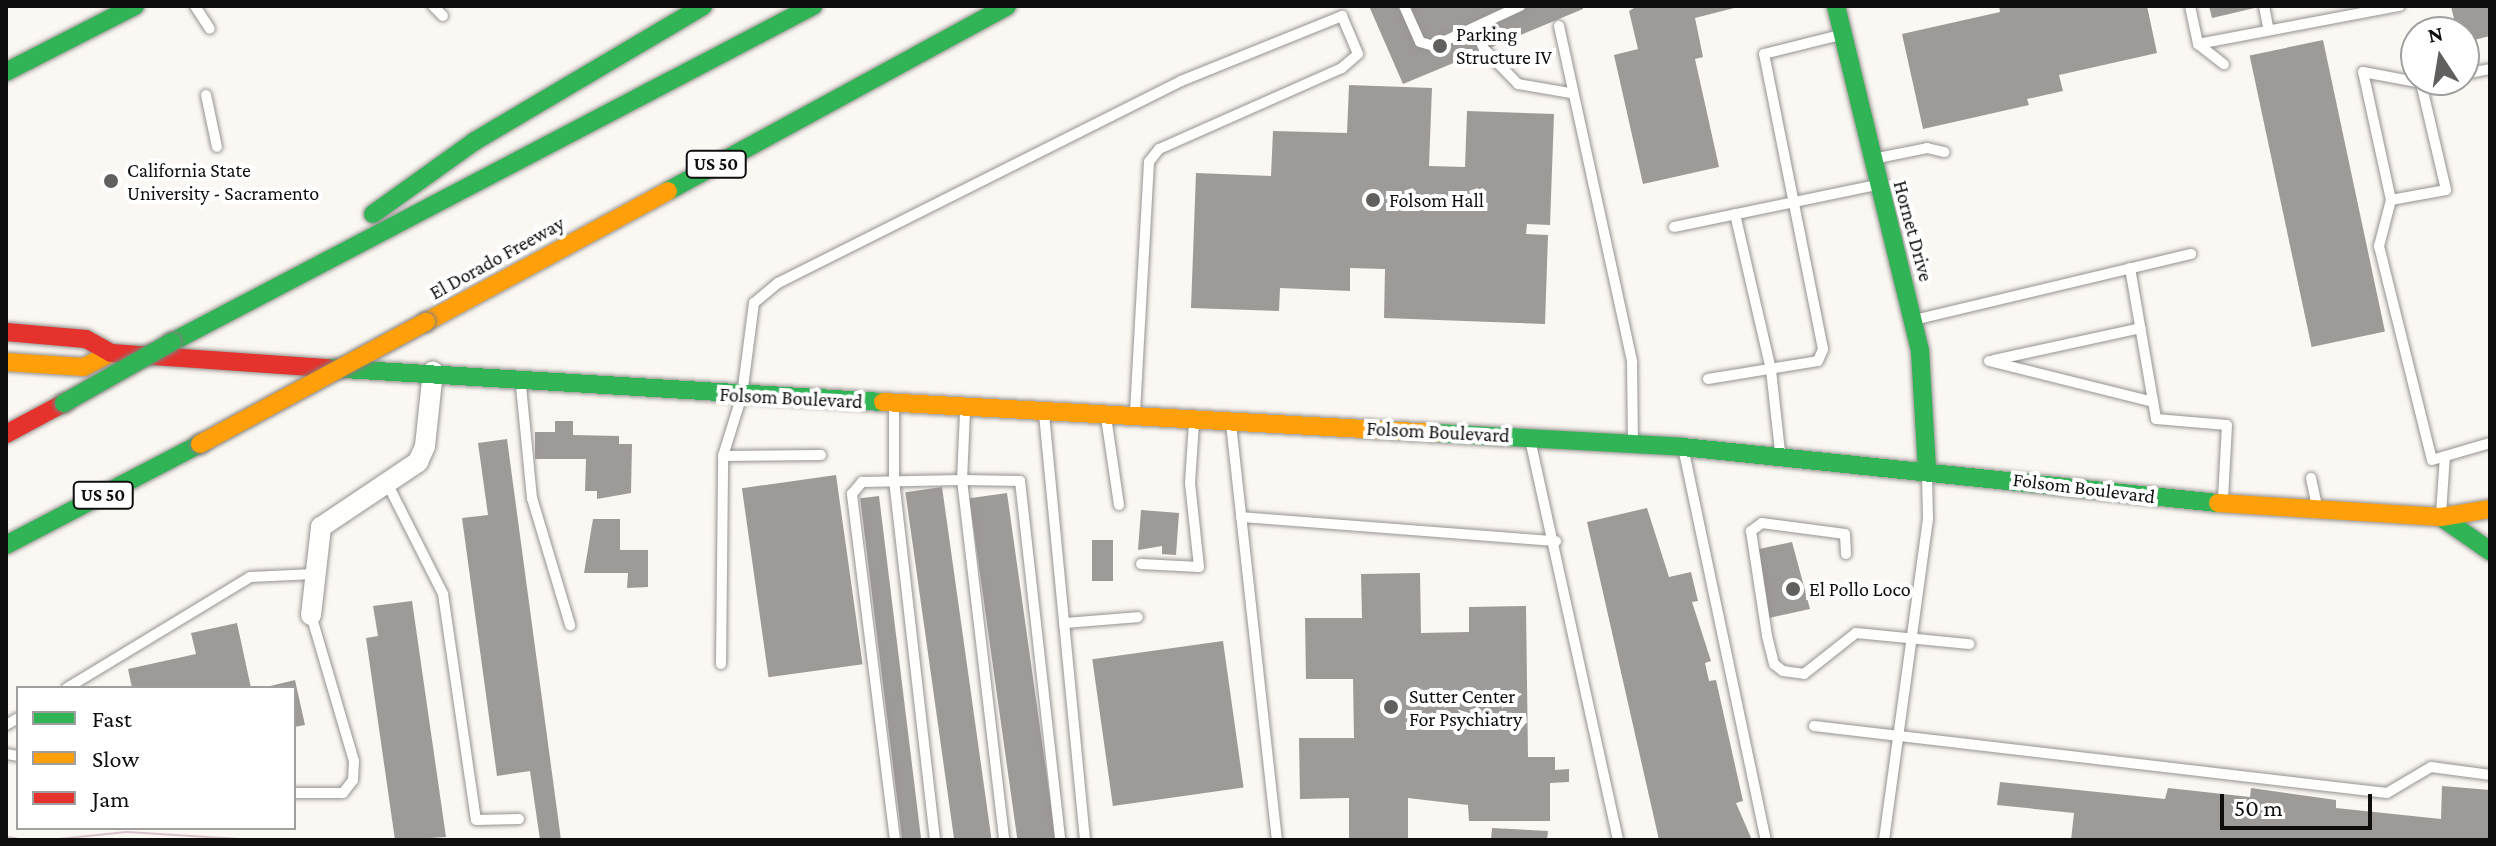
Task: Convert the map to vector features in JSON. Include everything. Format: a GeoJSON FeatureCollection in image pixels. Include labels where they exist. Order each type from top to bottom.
{"type":"FeatureCollection","features":[{"type":"Feature","properties":{"kind":"main road"},"geometry":{"type":"LineString","coordinates":[[6,72],[135,6]]}},
{"type":"Feature","properties":{"kind":"main road"},"geometry":{"type":"LineString","coordinates":[[264,291],[475,141],[703,6]]}},
{"type":"Feature","properties":{"kind":"main road"},"geometry":{"type":"LineString","coordinates":[[6,434],[264,291],[813,6]]}},
{"type":"Feature","properties":{"kind":"main road","name":"El Dorado Freeway"},"geometry":{"type":"LineString","coordinates":[[6,545],[200,444],[1007,6]]}},
{"type":"Feature","properties":{"kind":"main road","name":"Hornet Drive"},"geometry":{"type":"LineString","coordinates":[[1836,6],[1877,184],[1914,320],[1927,396],[1927,470]]}},
{"type":"Feature","properties":{"kind":"main road","name":"Folsom Boulevard"},"geometry":{"type":"LineString","coordinates":[[6,332],[86,339],[111,353],[433,371],[742,395],[1633,443],[1927,470],[2222,505],[2319,513],[2441,517],[2490,509]]}},
{"type":"Feature","properties":{"kind":"main road","name":"Folsom Boulevard"},"geometry":{"type":"LineString","coordinates":[[6,362],[84,367],[111,353]]}},
{"type":"Feature","properties":{"kind":"main road"},"geometry":{"type":"LineString","coordinates":[[2441,517],[2490,551]]}},
{"type":"Feature","properties":{"kind":"street"},"geometry":{"type":"LineString","coordinates":[[311,615],[318,536],[327,519],[407,474],[425,446],[433,371]]}},
{"type":"Feature","properties":{"kind":"lane"},"geometry":{"type":"LineString","coordinates":[[195,6],[210,29]]}},
{"type":"Feature","properties":{"kind":"lane"},"geometry":{"type":"LineString","coordinates":[[433,6],[443,16]]}},
{"type":"Feature","properties":{"kind":"lane"},"geometry":{"type":"LineString","coordinates":[[1404,6],[1420,42],[1434,46],[1520,6]]}},
{"type":"Feature","properties":{"kind":"lane"},"geometry":{"type":"LineString","coordinates":[[2190,6],[2198,44],[2224,64]]}},
{"type":"Feature","properties":{"kind":"lane"},"geometry":{"type":"LineString","coordinates":[[2264,6],[2269,31]]}},
{"type":"Feature","properties":{"kind":"lane"},"geometry":{"type":"LineString","coordinates":[[2198,44],[2350,11],[2399,6]]}},
{"type":"Feature","properties":{"kind":"lane"},"geometry":{"type":"LineString","coordinates":[[721,664],[723,456],[742,395],[754,303],[778,283],[1181,81],[1342,16],[1358,54],[1342,68],[1159,149],[1149,162],[1135,417]]}},
{"type":"Feature","properties":{"kind":"lane"},"geometry":{"type":"LineString","coordinates":[[1559,26],[1570,93],[1632,362],[1633,443]]}},
{"type":"Feature","properties":{"kind":"lane"},"geometry":{"type":"LineString","coordinates":[[1475,28],[1484,49],[1518,84],[1570,93]]}},
{"type":"Feature","properties":{"kind":"lane"},"geometry":{"type":"LineString","coordinates":[[1708,379],[1818,361],[1823,349],[1764,54],[1842,35]]}},
{"type":"Feature","properties":{"kind":"lane"},"geometry":{"type":"LineString","coordinates":[[2391,200],[2446,190],[2421,83],[2363,72],[2391,200],[2379,246],[2432,460],[2490,443]]}},
{"type":"Feature","properties":{"kind":"lane"},"geometry":{"type":"LineString","coordinates":[[206,95],[217,147]]}},
{"type":"Feature","properties":{"kind":"lane"},"geometry":{"type":"LineString","coordinates":[[1872,159],[1927,148],[1945,152]]}},
{"type":"Feature","properties":{"kind":"lane"},"geometry":{"type":"LineString","coordinates":[[1674,227],[1877,184]]}},
{"type":"Feature","properties":{"kind":"lane"},"geometry":{"type":"LineString","coordinates":[[1735,214],[1771,370],[1781,456]]}},
{"type":"Feature","properties":{"kind":"lane"},"geometry":{"type":"LineString","coordinates":[[1914,320],[2191,254]]}},
{"type":"Feature","properties":{"kind":"lane"},"geometry":{"type":"LineString","coordinates":[[2130,268],[2156,419],[2227,425],[2222,505]]}},
{"type":"Feature","properties":{"kind":"lane"},"geometry":{"type":"LineString","coordinates":[[2141,328],[1989,361],[2153,402]]}},
{"type":"Feature","properties":{"kind":"lane"},"geometry":{"type":"LineString","coordinates":[[520,380],[532,498],[570,625]]}},
{"type":"Feature","properties":{"kind":"lane"},"geometry":{"type":"LineString","coordinates":[[894,403],[894,480],[935,840]]}},
{"type":"Feature","properties":{"kind":"lane"},"geometry":{"type":"LineString","coordinates":[[965,408],[962,480],[1004,840]]}},
{"type":"Feature","properties":{"kind":"lane"},"geometry":{"type":"LineString","coordinates":[[1044,412],[1085,840]]}},
{"type":"Feature","properties":{"kind":"lane"},"geometry":{"type":"LineString","coordinates":[[1105,415],[1119,505]]}},
{"type":"Feature","properties":{"kind":"lane"},"geometry":{"type":"LineString","coordinates":[[1141,564],[1199,567],[1190,483],[1194,420]]}},
{"type":"Feature","properties":{"kind":"lane"},"geometry":{"type":"LineString","coordinates":[[1230,422],[1277,840]]}},
{"type":"Feature","properties":{"kind":"lane"},"geometry":{"type":"LineString","coordinates":[[1527,436],[1556,541],[1618,840]]}},
{"type":"Feature","properties":{"kind":"lane"},"geometry":{"type":"LineString","coordinates":[[1683,447],[1766,840]]}},
{"type":"Feature","properties":{"kind":"lane"},"geometry":{"type":"LineString","coordinates":[[723,456],[821,455]]}},
{"type":"Feature","properties":{"kind":"lane"},"geometry":{"type":"LineString","coordinates":[[2441,517],[2445,456]]}},
{"type":"Feature","properties":{"kind":"lane"},"geometry":{"type":"LineString","coordinates":[[1884,840],[1909,639],[1928,519],[1927,470]]}},
{"type":"Feature","properties":{"kind":"lane"},"geometry":{"type":"LineString","coordinates":[[2311,478],[2319,513]]}},
{"type":"Feature","properties":{"kind":"lane"},"geometry":{"type":"LineString","coordinates":[[895,840],[852,494],[862,482],[894,480],[1020,481],[1060,840]]}},
{"type":"Feature","properties":{"kind":"lane"},"geometry":{"type":"LineString","coordinates":[[388,485],[443,594],[476,820],[519,819]]}},
{"type":"Feature","properties":{"kind":"lane"},"geometry":{"type":"LineString","coordinates":[[1241,517],[1556,541]]}},
{"type":"Feature","properties":{"kind":"lane"},"geometry":{"type":"LineString","coordinates":[[1846,554],[1845,534],[1762,523],[1751,531],[1749,550],[1774,664],[1804,674],[1856,633],[1969,644]]}},
{"type":"Feature","properties":{"kind":"lane"},"geometry":{"type":"LineString","coordinates":[[70,686],[250,577],[314,574]]}},
{"type":"Feature","properties":{"kind":"lane"},"geometry":{"type":"LineString","coordinates":[[296,793],[343,793],[353,780],[354,761],[311,615]]}},
{"type":"Feature","properties":{"kind":"lane"},"geometry":{"type":"LineString","coordinates":[[1064,623],[1138,617]]}},
{"type":"Feature","properties":{"kind":"lane"},"geometry":{"type":"LineString","coordinates":[[1814,726],[2387,793],[2431,767],[2490,775]]}},
{"type":"Feature","properties":{"kind":"building","name":"Parking Structure IV"},"geometry":{"type":"Polygon","coordinates":[[[1369,6],[1583,6],[1583,9],[1403,84],[1369,6]]]}},
{"type":"Feature","properties":{"kind":"building"},"geometry":{"type":"Polygon","coordinates":[[[1637,6],[1742,6],[1695,18],[1703,57],[1695,59],[1719,167],[1643,184],[1614,55],[1638,49],[1629,11],[1637,6]]]}},
{"type":"Feature","properties":{"kind":"building"},"geometry":{"type":"Polygon","coordinates":[[[1999,6],[2147,6],[2157,53],[2059,75],[2063,91],[2027,99],[2029,105],[1923,129],[1902,34],[2000,12],[1999,6]]]}},
{"type":"Feature","properties":{"kind":"building"},"geometry":{"type":"Polygon","coordinates":[[[2209,6],[2259,6],[2259,7],[2212,18],[2209,6]]]}},
{"type":"Feature","properties":{"kind":"building"},"geometry":{"type":"Polygon","coordinates":[[[2451,6],[2490,6],[2490,36],[2480,38],[2480,16],[2453,16],[2451,6]]]}},
{"type":"Feature","properties":{"kind":"building"},"geometry":{"type":"Polygon","coordinates":[[[2323,40],[2385,331],[2312,347],[2250,56],[2323,40]]]}},
{"type":"Feature","properties":{"kind":"building","name":"Folsom Hall"},"geometry":{"type":"Polygon","coordinates":[[[1349,85],[1432,88],[1429,166],[1465,167],[1467,111],[1554,114],[1550,225],[1527,224],[1526,234],[1548,235],[1545,324],[1384,318],[1385,269],[1350,268],[1350,291],[1280,288],[1279,311],[1191,308],[1196,173],[1271,176],[1273,131],[1347,133],[1349,85]]]}},
{"type":"Feature","properties":{"kind":"building"},"geometry":{"type":"Polygon","coordinates":[[[555,421],[573,421],[573,435],[619,436],[619,444],[632,444],[631,493],[597,499],[597,491],[585,491],[586,459],[535,459],[535,432],[555,432],[555,421]]]}},
{"type":"Feature","properties":{"kind":"building"},"geometry":{"type":"Polygon","coordinates":[[[507,439],[561,840],[540,840],[530,771],[497,776],[462,518],[488,515],[478,443],[507,439]]]}},
{"type":"Feature","properties":{"kind":"building"},"geometry":{"type":"Polygon","coordinates":[[[836,475],[863,664],[769,677],[742,488],[836,475]]]}},
{"type":"Feature","properties":{"kind":"building"},"geometry":{"type":"Polygon","coordinates":[[[942,487],[992,840],[954,840],[905,492],[942,487]]]}},
{"type":"Feature","properties":{"kind":"building"},"geometry":{"type":"Polygon","coordinates":[[[1007,493],[1056,840],[1017,840],[969,498],[1007,493]]]}},
{"type":"Feature","properties":{"kind":"building"},"geometry":{"type":"Polygon","coordinates":[[[879,496],[921,840],[902,840],[860,498],[879,496]]]}},
{"type":"Feature","properties":{"kind":"building"},"geometry":{"type":"Polygon","coordinates":[[[1647,508],[1669,577],[1691,572],[1698,601],[1692,602],[1711,661],[1705,663],[1709,681],[1716,680],[1743,801],[1736,803],[1752,840],[1659,840],[1587,522],[1647,508]]]}},
{"type":"Feature","properties":{"kind":"building"},"geometry":{"type":"Polygon","coordinates":[[[1141,510],[1179,513],[1176,555],[1162,554],[1162,546],[1138,550],[1141,510]]]}},
{"type":"Feature","properties":{"kind":"building"},"geometry":{"type":"Polygon","coordinates":[[[593,519],[620,519],[620,550],[648,550],[648,587],[627,588],[628,573],[584,573],[593,519]]]}},
{"type":"Feature","properties":{"kind":"building"},"geometry":{"type":"Polygon","coordinates":[[[1092,540],[1113,540],[1113,581],[1092,581],[1092,540]]]}},
{"type":"Feature","properties":{"kind":"building"},"geometry":{"type":"Polygon","coordinates":[[[1792,542],[1810,609],[1769,618],[1759,549],[1792,542]]]}},
{"type":"Feature","properties":{"kind":"building"},"geometry":{"type":"Polygon","coordinates":[[[1420,573],[1421,633],[1469,632],[1469,607],[1526,606],[1528,757],[1555,757],[1555,770],[1569,769],[1569,782],[1550,783],[1550,821],[1469,821],[1468,805],[1408,798],[1408,840],[1349,840],[1349,798],[1300,799],[1299,738],[1354,738],[1353,679],[1306,679],[1305,618],[1362,618],[1361,574],[1420,573]]]}},
{"type":"Feature","properties":{"kind":"building"},"geometry":{"type":"Polygon","coordinates":[[[412,601],[446,837],[395,840],[366,638],[378,636],[373,606],[412,601]]]}},
{"type":"Feature","properties":{"kind":"building"},"geometry":{"type":"Polygon","coordinates":[[[237,623],[251,686],[132,686],[128,669],[196,654],[191,633],[237,623]]]}},
{"type":"Feature","properties":{"kind":"building"},"geometry":{"type":"Polygon","coordinates":[[[1223,641],[1244,788],[1113,806],[1092,659],[1223,641]]]}},
{"type":"Feature","properties":{"kind":"building"},"geometry":{"type":"Polygon","coordinates":[[[295,680],[305,725],[296,727],[296,686],[270,686],[295,680]]]}},
{"type":"Feature","properties":{"kind":"building"},"geometry":{"type":"Polygon","coordinates":[[[2000,782],[2165,799],[2168,788],[2250,797],[2251,788],[2336,800],[2336,808],[2441,819],[2442,786],[2490,790],[2490,840],[2071,840],[2074,813],[1997,805],[2000,782]]]}},
{"type":"Feature","properties":{"kind":"building"},"geometry":{"type":"Polygon","coordinates":[[[1492,828],[1548,831],[1547,840],[1491,840],[1492,828]]]}},
{"type":"Feature","properties":{"kind":"tram line"},"geometry":{"type":"LineString","coordinates":[[49,840],[127,832],[258,840]]}},
{"type":"Feature","properties":{"kind":"railway"},"geometry":{"type":"LineString","coordinates":[[6,839],[15,840]]}},
{"type":"Feature","properties":{"kind":"traffic: fast"},"geometry":{"type":"LineString","coordinates":[[6,72],[135,6]]}},
{"type":"Feature","properties":{"kind":"traffic: fast"},"geometry":{"type":"LineString","coordinates":[[373,214],[475,141],[703,6]]}},
{"type":"Feature","properties":{"kind":"traffic: fast"},"geometry":{"type":"LineString","coordinates":[[172,342],[813,6]]}},
{"type":"Feature","properties":{"kind":"traffic: fast"},"geometry":{"type":"LineString","coordinates":[[668,191],[1007,6]]}},
{"type":"Feature","properties":{"kind":"traffic: fast"},"geometry":{"type":"LineString","coordinates":[[1836,6],[1920,351],[1927,470]]}},
{"type":"Feature","properties":{"kind":"traffic: fast"},"geometry":{"type":"LineString","coordinates":[[64,403],[172,342]]}},
{"type":"Feature","properties":{"kind":"traffic: fast"},"geometry":{"type":"LineString","coordinates":[[328,368],[883,402]]}},
{"type":"Feature","properties":{"kind":"traffic: fast"},"geometry":{"type":"LineString","coordinates":[[1436,433],[1683,447],[2218,503]]}},
{"type":"Feature","properties":{"kind":"traffic: fast"},"geometry":{"type":"LineString","coordinates":[[6,545],[200,444]]}},
{"type":"Feature","properties":{"kind":"traffic: fast"},"geometry":{"type":"LineString","coordinates":[[2441,517],[2490,551]]}},
{"type":"Feature","properties":{"kind":"traffic: slow"},"geometry":{"type":"LineString","coordinates":[[426,322],[668,191]]}},
{"type":"Feature","properties":{"kind":"traffic: slow"},"geometry":{"type":"LineString","coordinates":[[200,444],[426,322]]}},
{"type":"Feature","properties":{"kind":"traffic: slow"},"geometry":{"type":"LineString","coordinates":[[6,362],[84,367],[111,353]]}},
{"type":"Feature","properties":{"kind":"traffic: slow"},"geometry":{"type":"LineString","coordinates":[[883,402],[1436,433]]}},
{"type":"Feature","properties":{"kind":"traffic: slow"},"geometry":{"type":"LineString","coordinates":[[2218,503],[2441,517],[2490,509]]}},
{"type":"Feature","properties":{"kind":"traffic: jam"},"geometry":{"type":"LineString","coordinates":[[6,332],[86,339],[111,353],[328,368]]}},
{"type":"Feature","properties":{"kind":"traffic: jam"},"geometry":{"type":"LineString","coordinates":[[6,434],[64,403]]}},
{"type":"Feature","properties":{"kind":"place","name":"Parking Structure IV"},"geometry":{"type":"Point","coordinates":[1440,46]}},
{"type":"Feature","properties":{"kind":"place","name":"California State University - Sacramento"},"geometry":{"type":"Point","coordinates":[111,181]}},
{"type":"Feature","properties":{"kind":"place","name":"Folsom Hall"},"geometry":{"type":"Point","coordinates":[1373,200]}},
{"type":"Feature","properties":{"kind":"place","name":"El Pollo Loco"},"geometry":{"type":"Point","coordinates":[1793,589]}},
{"type":"Feature","properties":{"kind":"place","name":"Sutter Center For Psychiatry"},"geometry":{"type":"Point","coordinates":[1391,707]}}]}
